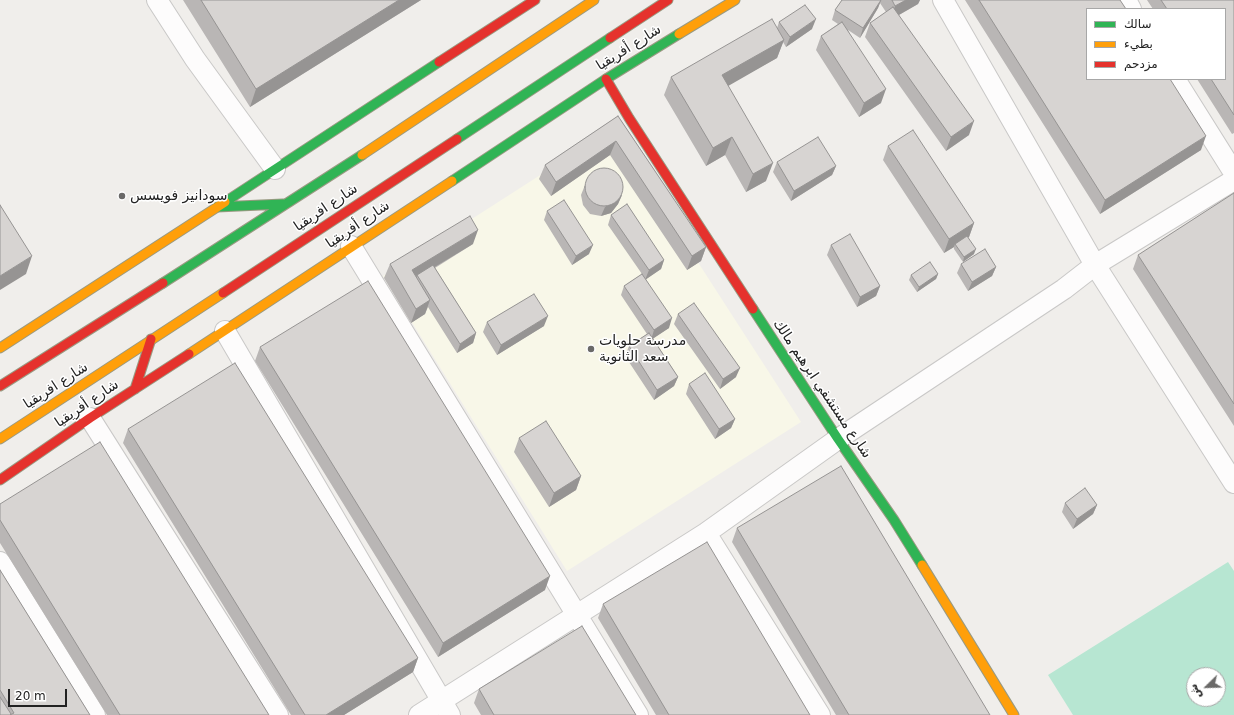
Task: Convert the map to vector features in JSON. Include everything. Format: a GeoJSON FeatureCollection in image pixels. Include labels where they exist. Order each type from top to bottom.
{"type":"FeatureCollection","features":[{"type":"Feature","properties":{"kind":"main road"},"geometry":{"type":"LineString","coordinates":[[0,348],[535,0]]}},
{"type":"Feature","properties":{"kind":"main road","name":"شارع افريقيا"},"geometry":{"type":"LineString","coordinates":[[0,386],[344,167],[594,0]]}},
{"type":"Feature","properties":{"kind":"main road","name":"شارع افريقيا"},"geometry":{"type":"LineString","coordinates":[[0,439],[112,367],[151,339],[280,256],[668,0]]}},
{"type":"Feature","properties":{"kind":"main road","name":"شارع أفريقيا"},"geometry":{"type":"LineString","coordinates":[[0,480],[90,418],[225,331],[351,246],[606,79],[735,0]]}},
{"type":"Feature","properties":{"kind":"main road","name":"شارع مستشفي ابرهيم مالك"},"geometry":{"type":"LineString","coordinates":[[606,79],[629,118],[838,439],[894,520],[1014,715]]}},
{"type":"Feature","properties":{"kind":"main road"},"geometry":{"type":"LineString","coordinates":[[217,207],[284,204]]}},
{"type":"Feature","properties":{"kind":"main road"},"geometry":{"type":"LineString","coordinates":[[134,389],[151,339]]}},
{"type":"Feature","properties":{"kind":"street"},"geometry":{"type":"LineString","coordinates":[[157,0],[195,59],[275,169]]}},
{"type":"Feature","properties":{"kind":"street"},"geometry":{"type":"LineString","coordinates":[[943,0],[1095,265],[1234,483]]}},
{"type":"Feature","properties":{"kind":"street"},"geometry":{"type":"LineString","coordinates":[[1176,80],[1234,174]]}},
{"type":"Feature","properties":{"kind":"street"},"geometry":{"type":"LineString","coordinates":[[419,715],[446,708],[576,614],[706,533],[838,439],[1064,289],[1095,265],[1234,180]]}},
{"type":"Feature","properties":{"kind":"street"},"geometry":{"type":"LineString","coordinates":[[351,246],[638,715]]}},
{"type":"Feature","properties":{"kind":"street"},"geometry":{"type":"LineString","coordinates":[[225,331],[446,708]]}},
{"type":"Feature","properties":{"kind":"street"},"geometry":{"type":"LineString","coordinates":[[90,418],[278,715]]}},
{"type":"Feature","properties":{"kind":"street"},"geometry":{"type":"LineString","coordinates":[[706,533],[820,715]]}},
{"type":"Feature","properties":{"kind":"street"},"geometry":{"type":"LineString","coordinates":[[0,562],[95,715]]}},
{"type":"Feature","properties":{"kind":"shaded area","name":"مدرسة حلويات سعد الثانوية"},"geometry":{"type":"Polygon","coordinates":[[[612,129],[801,422],[567,571],[383,276],[612,129]]]}},
{"type":"Feature","properties":{"kind":"green space"},"geometry":{"type":"Polygon","coordinates":[[[1228,562],[1234,571],[1234,715],[1073,715],[1048,675],[1228,562]]]}},
{"type":"Feature","properties":{"kind":"building"},"geometry":{"type":"Polygon","coordinates":[[[201,0],[399,0],[256,89],[201,0]]]}},
{"type":"Feature","properties":{"kind":"building"},"geometry":{"type":"Polygon","coordinates":[[[842,0],[881,0],[863,28],[835,10],[842,0]]]}},
{"type":"Feature","properties":{"kind":"building"},"geometry":{"type":"Polygon","coordinates":[[[892,0],[906,0],[895,6],[892,0]]]}},
{"type":"Feature","properties":{"kind":"building"},"geometry":{"type":"Polygon","coordinates":[[[979,0],[1120,0],[1125,8],[1086,8],[1086,80],[1171,80],[1206,136],[1105,200],[979,0]]]}},
{"type":"Feature","properties":{"kind":"building"},"geometry":{"type":"Polygon","coordinates":[[[1161,0],[1234,0],[1234,115],[1212,80],[1226,80],[1226,8],[1166,8],[1161,0]]]}},
{"type":"Feature","properties":{"kind":"building"},"geometry":{"type":"Polygon","coordinates":[[[805,5],[816,19],[790,37],[779,22],[805,5]]]}},
{"type":"Feature","properties":{"kind":"building"},"geometry":{"type":"Polygon","coordinates":[[[893,7],[974,121],[951,137],[870,23],[893,7]]]}},
{"type":"Feature","properties":{"kind":"building"},"geometry":{"type":"Polygon","coordinates":[[[772,19],[784,40],[722,75],[773,163],[753,174],[732,137],[713,148],[671,77],[772,19]]]}},
{"type":"Feature","properties":{"kind":"building"},"geometry":{"type":"Polygon","coordinates":[[[842,22],[886,89],[864,103],[821,36],[842,22]]]}},
{"type":"Feature","properties":{"kind":"building"},"geometry":{"type":"Polygon","coordinates":[[[618,116],[706,247],[692,256],[616,141],[556,182],[545,165],[618,116]]]}},
{"type":"Feature","properties":{"kind":"building"},"geometry":{"type":"Polygon","coordinates":[[[913,130],[974,223],[949,239],[888,146],[913,130]]]}},
{"type":"Feature","properties":{"kind":"building"},"geometry":{"type":"Polygon","coordinates":[[[818,137],[836,166],[794,191],[777,162],[818,137]]]}},
{"type":"Feature","properties":{"kind":"building"},"geometry":{"type":"Polygon","coordinates":[[[600,168],[608,168],[620,177],[623,187],[620,197],[614,203],[608,206],[600,206],[588,197],[585,191],[585,183],[594,171],[600,168]]]}},
{"type":"Feature","properties":{"kind":"building"},"geometry":{"type":"Polygon","coordinates":[[[1234,193],[1234,404],[1138,255],[1234,193]]]}},
{"type":"Feature","properties":{"kind":"building"},"geometry":{"type":"Polygon","coordinates":[[[564,200],[593,245],[576,256],[547,211],[564,200]]]}},
{"type":"Feature","properties":{"kind":"building"},"geometry":{"type":"Polygon","coordinates":[[[627,204],[664,260],[649,270],[611,215],[627,204]]]}},
{"type":"Feature","properties":{"kind":"building"},"geometry":{"type":"Polygon","coordinates":[[[0,205],[32,256],[0,276],[0,205]]]}},
{"type":"Feature","properties":{"kind":"building"},"geometry":{"type":"Polygon","coordinates":[[[470,216],[478,230],[412,270],[430,300],[416,309],[390,264],[470,216]]]}},
{"type":"Feature","properties":{"kind":"building"},"geometry":{"type":"Polygon","coordinates":[[[850,234],[880,286],[860,297],[831,245],[850,234]]]}},
{"type":"Feature","properties":{"kind":"building"},"geometry":{"type":"Polygon","coordinates":[[[967,236],[976,249],[964,257],[955,244],[967,236]]]}},
{"type":"Feature","properties":{"kind":"building"},"geometry":{"type":"Polygon","coordinates":[[[985,249],[996,267],[972,282],[961,264],[985,249]]]}},
{"type":"Feature","properties":{"kind":"building"},"geometry":{"type":"Polygon","coordinates":[[[930,262],[938,274],[919,287],[911,275],[930,262]]]}},
{"type":"Feature","properties":{"kind":"building"},"geometry":{"type":"Polygon","coordinates":[[[433,265],[476,333],[460,344],[417,275],[433,265]]]}},
{"type":"Feature","properties":{"kind":"building"},"geometry":{"type":"Polygon","coordinates":[[[642,274],[672,318],[654,330],[624,286],[642,274]]]}},
{"type":"Feature","properties":{"kind":"building"},"geometry":{"type":"Polygon","coordinates":[[[368,281],[550,576],[443,643],[260,347],[368,281]]]}},
{"type":"Feature","properties":{"kind":"building"},"geometry":{"type":"Polygon","coordinates":[[[534,294],[548,316],[501,345],[487,322],[534,294]]]}},
{"type":"Feature","properties":{"kind":"building"},"geometry":{"type":"Polygon","coordinates":[[[694,303],[740,368],[723,379],[678,314],[694,303]]]}},
{"type":"Feature","properties":{"kind":"building"},"geometry":{"type":"Polygon","coordinates":[[[649,333],[678,377],[657,390],[629,346],[649,333]]]}},
{"type":"Feature","properties":{"kind":"building"},"geometry":{"type":"Polygon","coordinates":[[[235,363],[418,658],[326,715],[305,715],[128,429],[235,363]]]}},
{"type":"Feature","properties":{"kind":"building"},"geometry":{"type":"Polygon","coordinates":[[[705,373],[735,419],[719,429],[689,384],[705,373]]]}},
{"type":"Feature","properties":{"kind":"building"},"geometry":{"type":"Polygon","coordinates":[[[546,421],[581,476],[554,493],[519,438],[546,421]]]}},
{"type":"Feature","properties":{"kind":"building"},"geometry":{"type":"Polygon","coordinates":[[[100,442],[269,715],[120,715],[0,520],[0,504],[100,442]]]}},
{"type":"Feature","properties":{"kind":"building"},"geometry":{"type":"Polygon","coordinates":[[[841,466],[990,715],[849,715],[737,528],[841,466]]]}},
{"type":"Feature","properties":{"kind":"building"},"geometry":{"type":"Polygon","coordinates":[[[1085,488],[1097,505],[1077,519],[1065,503],[1085,488]]]}},
{"type":"Feature","properties":{"kind":"building"},"geometry":{"type":"Polygon","coordinates":[[[707,542],[810,715],[669,715],[603,604],[707,542]]]}},
{"type":"Feature","properties":{"kind":"building"},"geometry":{"type":"Polygon","coordinates":[[[0,570],[90,715],[10,715],[14,713],[0,690],[0,570]]]}},
{"type":"Feature","properties":{"kind":"building"},"geometry":{"type":"Polygon","coordinates":[[[582,626],[636,715],[494,715],[479,689],[582,626]]]}},
{"type":"Feature","properties":{"kind":"building"},"geometry":{"type":"Polygon","coordinates":[[[0,697],[11,714],[10,715],[0,715],[0,697]]]}},
{"type":"Feature","properties":{"kind":"traffic: fast"},"geometry":{"type":"LineString","coordinates":[[452,181],[606,79],[679,34]]}},
{"type":"Feature","properties":{"kind":"traffic: fast"},"geometry":{"type":"LineString","coordinates":[[457,139],[610,38]]}},
{"type":"Feature","properties":{"kind":"traffic: fast"},"geometry":{"type":"LineString","coordinates":[[225,202],[439,62]]}},
{"type":"Feature","properties":{"kind":"traffic: fast"},"geometry":{"type":"LineString","coordinates":[[163,283],[362,155]]}},
{"type":"Feature","properties":{"kind":"traffic: fast"},"geometry":{"type":"LineString","coordinates":[[217,207],[283,204]]}},
{"type":"Feature","properties":{"kind":"traffic: fast"},"geometry":{"type":"LineString","coordinates":[[753,309],[838,439],[894,520],[922,565]]}},
{"type":"Feature","properties":{"kind":"traffic: slow"},"geometry":{"type":"LineString","coordinates":[[362,155],[594,0]]}},
{"type":"Feature","properties":{"kind":"traffic: slow"},"geometry":{"type":"LineString","coordinates":[[679,34],[735,0]]}},
{"type":"Feature","properties":{"kind":"traffic: slow"},"geometry":{"type":"LineString","coordinates":[[189,354],[452,181]]}},
{"type":"Feature","properties":{"kind":"traffic: slow"},"geometry":{"type":"LineString","coordinates":[[0,348],[225,202]]}},
{"type":"Feature","properties":{"kind":"traffic: slow"},"geometry":{"type":"LineString","coordinates":[[0,439],[223,293]]}},
{"type":"Feature","properties":{"kind":"traffic: slow"},"geometry":{"type":"LineString","coordinates":[[922,565],[1014,715]]}},
{"type":"Feature","properties":{"kind":"traffic: jam"},"geometry":{"type":"LineString","coordinates":[[439,62],[535,0]]}},
{"type":"Feature","properties":{"kind":"traffic: jam"},"geometry":{"type":"LineString","coordinates":[[610,38],[668,0]]}},
{"type":"Feature","properties":{"kind":"traffic: jam"},"geometry":{"type":"LineString","coordinates":[[606,79],[629,118],[753,309]]}},
{"type":"Feature","properties":{"kind":"traffic: jam"},"geometry":{"type":"LineString","coordinates":[[223,293],[457,139]]}},
{"type":"Feature","properties":{"kind":"traffic: jam"},"geometry":{"type":"LineString","coordinates":[[0,386],[163,283]]}},
{"type":"Feature","properties":{"kind":"traffic: jam"},"geometry":{"type":"LineString","coordinates":[[135,389],[151,339]]}},
{"type":"Feature","properties":{"kind":"traffic: jam"},"geometry":{"type":"LineString","coordinates":[[0,480],[90,418],[189,354]]}},
{"type":"Feature","properties":{"kind":"place","name":"سودانيز فويسس"},"geometry":{"type":"Point","coordinates":[122,196]}},
{"type":"Feature","properties":{"kind":"place","name":"مدرسة حلويات سعد الثانوية"},"geometry":{"type":"Point","coordinates":[591,349]}}]}
